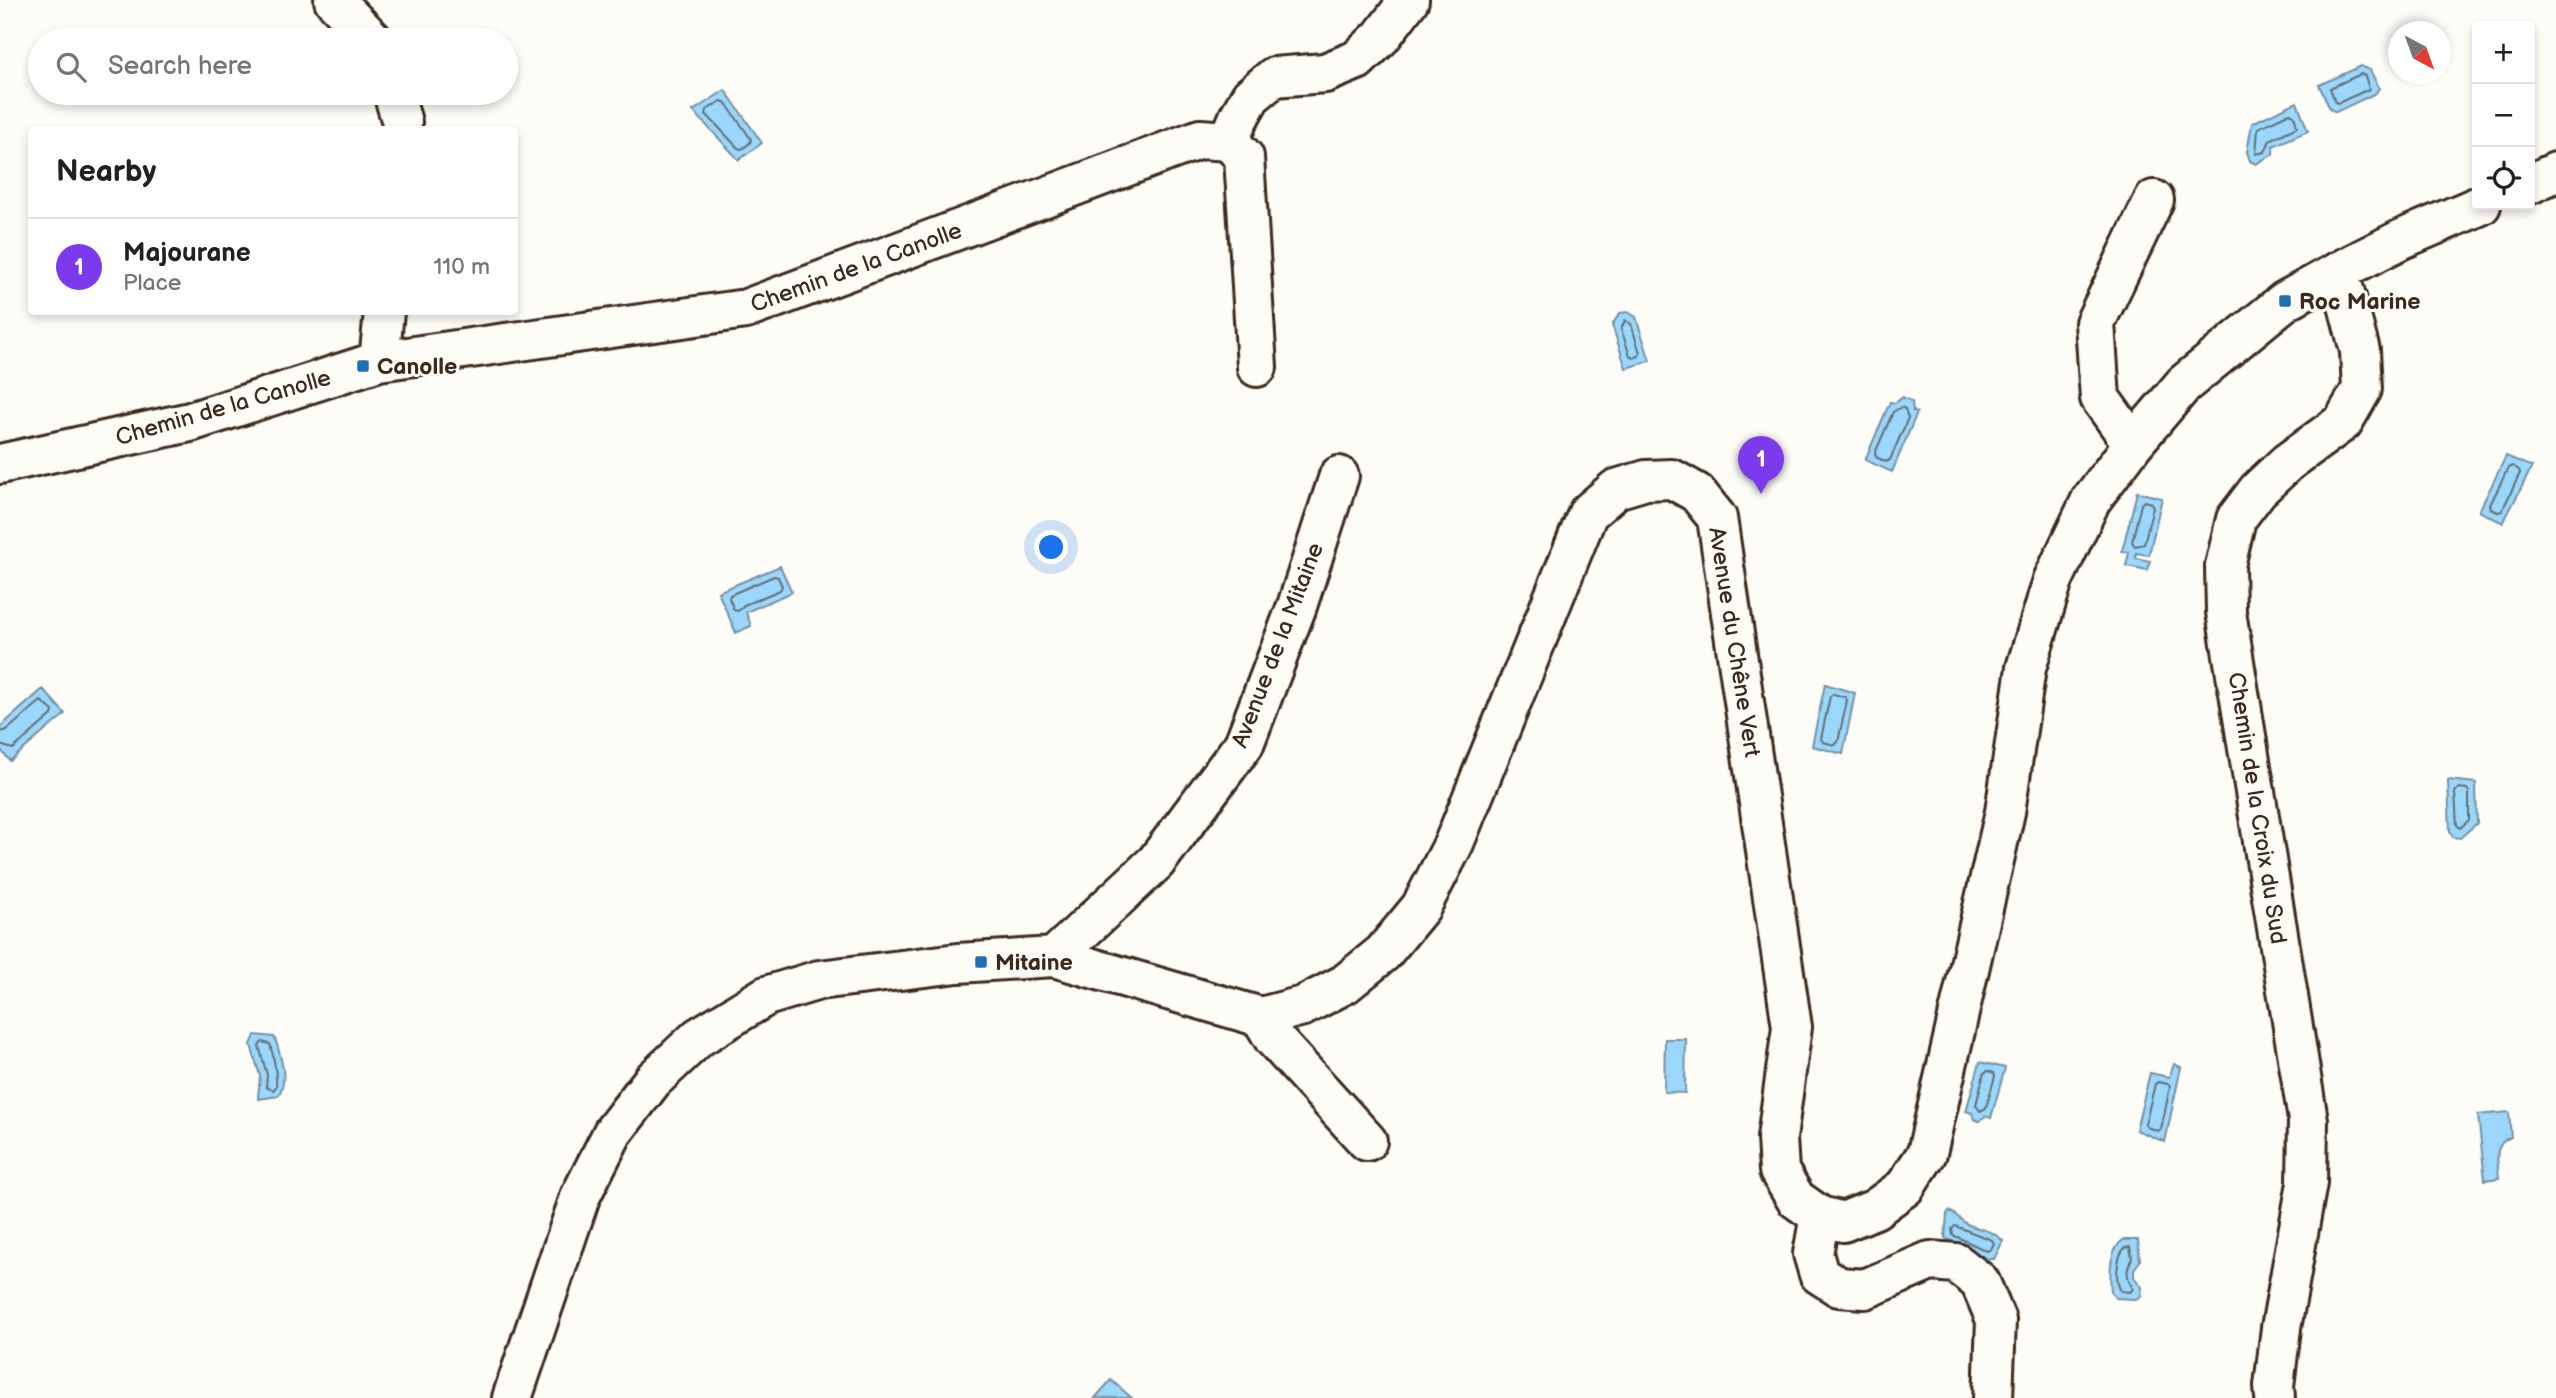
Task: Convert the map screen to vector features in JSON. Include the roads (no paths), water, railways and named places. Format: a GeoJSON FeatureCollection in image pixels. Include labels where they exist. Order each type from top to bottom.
{"type":"FeatureCollection","features":[{"type":"Feature","properties":{"kind":"street"},"geometry":{"type":"LineString","coordinates":[[334,0],[361,28]]}},
{"type":"Feature","properties":{"kind":"street"},"geometry":{"type":"LineString","coordinates":[[1258,368],[1244,157],[1229,141],[1251,96],[1274,77],[1325,73],[1357,60],[1381,37],[1409,0]]}},
{"type":"Feature","properties":{"kind":"street"},"geometry":{"type":"LineString","coordinates":[[397,105],[402,126]]}},
{"type":"Feature","properties":{"kind":"street","name":"Chemin de la Canolle"},"geometry":{"type":"LineString","coordinates":[[0,464],[190,422],[379,360],[746,309],[1200,139],[1229,141]]}},
{"type":"Feature","properties":{"kind":"street"},"geometry":{"type":"LineString","coordinates":[[2535,182],[2556,172]]}},
{"type":"Feature","properties":{"kind":"street"},"geometry":{"type":"LineString","coordinates":[[2133,444],[2100,398],[2095,323],[2154,200]]}},
{"type":"Feature","properties":{"kind":"street"},"geometry":{"type":"LineString","coordinates":[[1993,1398],[1996,1320],[1980,1282],[1956,1263],[1930,1261],[1865,1289],[1839,1287],[1819,1274],[1813,1254],[1820,1216],[1843,1222],[1875,1209],[1905,1187],[1927,1153],[2005,812],[2026,668],[2053,580],[2091,500],[2184,383],[2285,302],[2402,239],[2472,209]]}},
{"type":"Feature","properties":{"kind":"street","name":"Chemin de la Croix du Sud"},"geometry":{"type":"LineString","coordinates":[[2275,1398],[2281,1328],[2307,1183],[2308,1120],[2226,612],[2225,566],[2236,519],[2258,490],[2288,461],[2343,422],[2362,388],[2360,351],[2339,271]]}},
{"type":"Feature","properties":{"kind":"street"},"geometry":{"type":"LineString","coordinates":[[379,360],[384,315]]}},
{"type":"Feature","properties":{"kind":"street","name":"Avenue de la Mitaine"},"geometry":{"type":"LineString","coordinates":[[1054,957],[1156,862],[1244,744],[1297,606],[1339,476]]}},
{"type":"Feature","properties":{"kind":"street","name":"Avenue du Chêne Vert"},"geometry":{"type":"LineString","coordinates":[[1261,1017],[1303,1006],[1345,984],[1383,953],[1421,907],[1454,843],[1588,513],[1616,489],[1646,480],[1672,478],[1697,493],[1717,518],[1792,1027],[1777,1138],[1779,1171],[1797,1199],[1820,1216]]}},
{"type":"Feature","properties":{"kind":"street"},"geometry":{"type":"LineString","coordinates":[[512,1398],[580,1197],[613,1132],[653,1080],[699,1037],[766,996],[819,980],[958,963],[1054,957],[1261,1017],[1274,1039],[1367,1141]]}},
{"type":"Feature","properties":{"kind":"water"},"geometry":{"type":"Polygon","coordinates":[[[2361,66],[2370,70],[2379,88],[2376,93],[2336,112],[2330,109],[2319,85],[2361,66]]]}},
{"type":"Feature","properties":{"kind":"water"},"geometry":{"type":"Polygon","coordinates":[[[725,90],[762,143],[739,160],[693,111],[725,90]]]}},
{"type":"Feature","properties":{"kind":"water"},"geometry":{"type":"Polygon","coordinates":[[[2297,102],[2308,131],[2273,146],[2273,154],[2256,164],[2250,161],[2247,152],[2252,123],[2297,102]]]}},
{"type":"Feature","properties":{"kind":"water"},"geometry":{"type":"Polygon","coordinates":[[[1628,312],[1636,317],[1650,361],[1626,368],[1612,325],[1620,313],[1628,312]]]}},
{"type":"Feature","properties":{"kind":"water"},"geometry":{"type":"Polygon","coordinates":[[[1903,397],[1912,402],[1913,411],[1917,413],[1892,472],[1865,460],[1890,402],[1895,403],[1903,397]]]}},
{"type":"Feature","properties":{"kind":"water"},"geometry":{"type":"Polygon","coordinates":[[[2506,456],[2532,467],[2503,523],[2479,511],[2506,456]]]}},
{"type":"Feature","properties":{"kind":"water"},"geometry":{"type":"Polygon","coordinates":[[[2137,492],[2162,498],[2149,555],[2136,553],[2136,558],[2150,561],[2148,570],[2126,566],[2129,552],[2122,551],[2137,492]]]}},
{"type":"Feature","properties":{"kind":"water"},"geometry":{"type":"Polygon","coordinates":[[[780,566],[792,592],[746,612],[751,626],[736,633],[718,592],[780,566]]]}},
{"type":"Feature","properties":{"kind":"water"},"geometry":{"type":"Polygon","coordinates":[[[1825,684],[1855,693],[1843,754],[1812,746],[1825,684]]]}},
{"type":"Feature","properties":{"kind":"water"},"geometry":{"type":"Polygon","coordinates":[[[43,689],[65,714],[10,761],[0,749],[0,727],[43,689]]]}},
{"type":"Feature","properties":{"kind":"water"},"geometry":{"type":"Polygon","coordinates":[[[2448,780],[2476,783],[2477,823],[2460,838],[2453,837],[2450,831],[2448,780]]]}},
{"type":"Feature","properties":{"kind":"water"},"geometry":{"type":"Polygon","coordinates":[[[255,1035],[274,1037],[276,1041],[284,1076],[278,1096],[258,1097],[260,1076],[251,1045],[255,1035]]]}},
{"type":"Feature","properties":{"kind":"water"},"geometry":{"type":"Polygon","coordinates":[[[1665,1039],[1686,1039],[1685,1093],[1664,1092],[1665,1039]]]}},
{"type":"Feature","properties":{"kind":"water"},"geometry":{"type":"Polygon","coordinates":[[[1980,1062],[2005,1068],[1991,1118],[1985,1116],[1979,1121],[1966,1111],[1980,1062]]]}},
{"type":"Feature","properties":{"kind":"water"},"geometry":{"type":"Polygon","coordinates":[[[2174,1064],[2181,1067],[2165,1142],[2136,1130],[2150,1073],[2169,1077],[2174,1064]]]}},
{"type":"Feature","properties":{"kind":"water"},"geometry":{"type":"Polygon","coordinates":[[[2509,1112],[2511,1137],[2501,1144],[2499,1149],[2499,1178],[2485,1180],[2478,1115],[2509,1112]]]}},
{"type":"Feature","properties":{"kind":"water"},"geometry":{"type":"Polygon","coordinates":[[[1949,1211],[1965,1223],[1991,1232],[2003,1241],[1994,1259],[1988,1259],[1945,1238],[1949,1211]]]}},
{"type":"Feature","properties":{"kind":"water"},"geometry":{"type":"Polygon","coordinates":[[[2123,1240],[2138,1240],[2140,1261],[2134,1269],[2134,1277],[2142,1287],[2141,1296],[2136,1299],[2116,1298],[2111,1293],[2112,1257],[2123,1240]]]}},
{"type":"Feature","properties":{"kind":"water"},"geometry":{"type":"Polygon","coordinates":[[[1111,1380],[1132,1398],[1095,1398],[1111,1380]]]}},
{"type":"Feature","properties":{"kind":"place","name":"Roc Marine"},"geometry":{"type":"Point","coordinates":[2285,301]}},
{"type":"Feature","properties":{"kind":"place","name":"Canolle"},"geometry":{"type":"Point","coordinates":[363,366]}},
{"type":"Feature","properties":{"kind":"place","name":"Majourane"},"geometry":{"type":"Point","coordinates":[1761,494]}},
{"type":"Feature","properties":{"kind":"place","name":"Mitaine"},"geometry":{"type":"Point","coordinates":[981,962]}}]}
